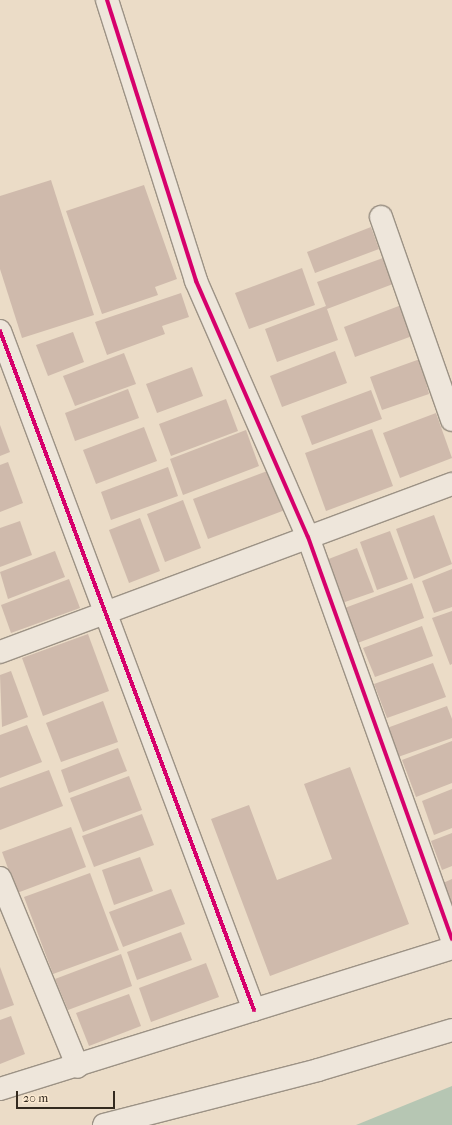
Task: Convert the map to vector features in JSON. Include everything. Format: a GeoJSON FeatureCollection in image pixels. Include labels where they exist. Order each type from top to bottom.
{"type":"FeatureCollection","features":[{"type":"Feature","properties":{"kind":"street"},"geometry":{"type":"LineString","coordinates":[[107,0],[196,281],[308,537],[452,939]]}},
{"type":"Feature","properties":{"kind":"street"},"geometry":{"type":"LineString","coordinates":[[381,217],[452,420]]}},
{"type":"Feature","properties":{"kind":"street"},"geometry":{"type":"LineString","coordinates":[[0,331],[107,610],[254,1010]]}},
{"type":"Feature","properties":{"kind":"street"},"geometry":{"type":"LineString","coordinates":[[0,652],[107,610],[452,484]]}},
{"type":"Feature","properties":{"kind":"street"},"geometry":{"type":"LineString","coordinates":[[0,878],[78,1067]]}},
{"type":"Feature","properties":{"kind":"street"},"geometry":{"type":"LineString","coordinates":[[0,1089],[78,1067],[452,948]]}},
{"type":"Feature","properties":{"kind":"street"},"geometry":{"type":"LineString","coordinates":[[104,1125],[318,1070],[452,1030]]}},
{"type":"Feature","properties":{"kind":"shaded area"},"geometry":{"type":"Polygon","coordinates":[[[452,1086],[452,1125],[356,1125],[452,1086]]]}},
{"type":"Feature","properties":{"kind":"building"},"geometry":{"type":"Polygon","coordinates":[[[51,180],[94,315],[22,338],[0,269],[0,196],[51,180]]]}},
{"type":"Feature","properties":{"kind":"building"},"geometry":{"type":"Polygon","coordinates":[[[144,185],[177,279],[155,287],[158,295],[102,314],[66,211],[144,185]]]}},
{"type":"Feature","properties":{"kind":"building"},"geometry":{"type":"Polygon","coordinates":[[[371,227],[379,249],[315,273],[307,252],[371,227]]]}},
{"type":"Feature","properties":{"kind":"building"},"geometry":{"type":"Polygon","coordinates":[[[383,258],[393,284],[327,309],[338,340],[277,362],[265,329],[326,306],[317,282],[383,258]]]}},
{"type":"Feature","properties":{"kind":"building"},"geometry":{"type":"Polygon","coordinates":[[[302,268],[315,305],[249,329],[235,293],[302,268]]]}},
{"type":"Feature","properties":{"kind":"building"},"geometry":{"type":"Polygon","coordinates":[[[181,293],[189,317],[162,326],[165,334],[107,355],[95,322],[181,293]]]}},
{"type":"Feature","properties":{"kind":"building"},"geometry":{"type":"Polygon","coordinates":[[[404,304],[415,335],[355,357],[344,327],[404,304]]]}},
{"type":"Feature","properties":{"kind":"building"},"geometry":{"type":"Polygon","coordinates":[[[73,332],[84,362],[48,376],[36,345],[73,332]]]}},
{"type":"Feature","properties":{"kind":"building"},"geometry":{"type":"Polygon","coordinates":[[[335,351],[347,383],[282,407],[270,376],[335,351]]]}},
{"type":"Feature","properties":{"kind":"building"},"geometry":{"type":"Polygon","coordinates":[[[124,353],[136,384],[75,406],[63,376],[124,353]]]}},
{"type":"Feature","properties":{"kind":"building"},"geometry":{"type":"Polygon","coordinates":[[[420,359],[429,394],[382,410],[370,377],[420,359]]]}},
{"type":"Feature","properties":{"kind":"building"},"geometry":{"type":"Polygon","coordinates":[[[192,367],[203,396],[157,413],[146,384],[192,367]]]}},
{"type":"Feature","properties":{"kind":"building"},"geometry":{"type":"Polygon","coordinates":[[[128,389],[139,418],[75,441],[65,413],[128,389]]]}},
{"type":"Feature","properties":{"kind":"building"},"geometry":{"type":"Polygon","coordinates":[[[371,390],[382,419],[312,445],[301,416],[371,390]]]}},
{"type":"Feature","properties":{"kind":"building"},"geometry":{"type":"Polygon","coordinates":[[[226,399],[238,431],[171,456],[159,424],[226,399]]]}},
{"type":"Feature","properties":{"kind":"building"},"geometry":{"type":"Polygon","coordinates":[[[436,413],[452,458],[400,478],[383,433],[436,413]]]}},
{"type":"Feature","properties":{"kind":"building"},"geometry":{"type":"Polygon","coordinates":[[[0,425],[10,452],[0,456],[0,425]]]}},
{"type":"Feature","properties":{"kind":"building"},"geometry":{"type":"Polygon","coordinates":[[[144,427],[157,461],[96,484],[83,450],[144,427]]]}},
{"type":"Feature","properties":{"kind":"building"},"geometry":{"type":"Polygon","coordinates":[[[372,429],[393,486],[326,511],[305,453],[372,429]]]}},
{"type":"Feature","properties":{"kind":"building"},"geometry":{"type":"Polygon","coordinates":[[[246,430],[259,466],[183,495],[170,459],[246,430]]]}},
{"type":"Feature","properties":{"kind":"building"},"geometry":{"type":"Polygon","coordinates":[[[8,462],[23,503],[0,512],[0,465],[8,462]]]}},
{"type":"Feature","properties":{"kind":"building"},"geometry":{"type":"Polygon","coordinates":[[[168,467],[178,496],[111,520],[101,492],[168,467]]]}},
{"type":"Feature","properties":{"kind":"building"},"geometry":{"type":"Polygon","coordinates":[[[270,470],[285,510],[208,539],[193,499],[270,470]]]}},
{"type":"Feature","properties":{"kind":"building"},"geometry":{"type":"Polygon","coordinates":[[[183,500],[201,548],[165,562],[147,514],[183,500]]]}},
{"type":"Feature","properties":{"kind":"building"},"geometry":{"type":"Polygon","coordinates":[[[434,515],[452,564],[414,579],[396,529],[434,515]]]}},
{"type":"Feature","properties":{"kind":"building"},"geometry":{"type":"Polygon","coordinates":[[[140,518],[160,571],[129,583],[109,530],[140,518]]]}},
{"type":"Feature","properties":{"kind":"building"},"geometry":{"type":"Polygon","coordinates":[[[20,521],[32,555],[0,567],[0,528],[20,521]]]}},
{"type":"Feature","properties":{"kind":"building"},"geometry":{"type":"Polygon","coordinates":[[[390,531],[408,579],[377,590],[360,542],[390,531]]]}},
{"type":"Feature","properties":{"kind":"building"},"geometry":{"type":"Polygon","coordinates":[[[357,548],[374,592],[342,603],[326,560],[357,548]]]}},
{"type":"Feature","properties":{"kind":"building"},"geometry":{"type":"Polygon","coordinates":[[[55,551],[65,577],[8,599],[0,572],[55,551]]]}},
{"type":"Feature","properties":{"kind":"building"},"geometry":{"type":"Polygon","coordinates":[[[452,569],[452,607],[434,613],[422,581],[452,569]]]}},
{"type":"Feature","properties":{"kind":"building"},"geometry":{"type":"Polygon","coordinates":[[[69,579],[80,608],[11,633],[1,605],[69,579]]]}},
{"type":"Feature","properties":{"kind":"building"},"geometry":{"type":"Polygon","coordinates":[[[412,583],[424,618],[355,644],[342,609],[412,583]]]}},
{"type":"Feature","properties":{"kind":"building"},"geometry":{"type":"Polygon","coordinates":[[[452,611],[452,664],[450,665],[432,618],[452,611]]]}},
{"type":"Feature","properties":{"kind":"building"},"geometry":{"type":"Polygon","coordinates":[[[422,626],[433,656],[375,677],[363,648],[422,626]]]}},
{"type":"Feature","properties":{"kind":"building"},"geometry":{"type":"Polygon","coordinates":[[[88,634],[109,691],[43,716],[22,658],[88,634]]]}},
{"type":"Feature","properties":{"kind":"building"},"geometry":{"type":"Polygon","coordinates":[[[433,663],[446,697],[387,718],[374,684],[433,663]]]}},
{"type":"Feature","properties":{"kind":"building"},"geometry":{"type":"Polygon","coordinates":[[[11,671],[28,717],[2,727],[0,675],[11,671]]]}},
{"type":"Feature","properties":{"kind":"building"},"geometry":{"type":"Polygon","coordinates":[[[103,701],[118,742],[61,762],[46,723],[103,701]]]}},
{"type":"Feature","properties":{"kind":"building"},"geometry":{"type":"Polygon","coordinates":[[[447,706],[452,719],[452,738],[398,757],[387,728],[447,706]]]}},
{"type":"Feature","properties":{"kind":"building"},"geometry":{"type":"Polygon","coordinates":[[[27,725],[42,762],[0,778],[0,735],[27,725]]]}},
{"type":"Feature","properties":{"kind":"building"},"geometry":{"type":"Polygon","coordinates":[[[452,741],[452,783],[416,797],[402,760],[452,741]]]}},
{"type":"Feature","properties":{"kind":"building"},"geometry":{"type":"Polygon","coordinates":[[[118,748],[127,771],[69,793],[61,770],[118,748]]]}},
{"type":"Feature","properties":{"kind":"building"},"geometry":{"type":"Polygon","coordinates":[[[350,767],[409,924],[270,976],[211,819],[249,805],[277,880],[332,859],[304,784],[350,767]]]}},
{"type":"Feature","properties":{"kind":"building"},"geometry":{"type":"Polygon","coordinates":[[[49,770],[63,806],[0,830],[0,788],[49,770]]]}},
{"type":"Feature","properties":{"kind":"building"},"geometry":{"type":"Polygon","coordinates":[[[129,776],[142,810],[83,832],[70,798],[129,776]]]}},
{"type":"Feature","properties":{"kind":"building"},"geometry":{"type":"Polygon","coordinates":[[[452,789],[452,828],[434,835],[422,801],[452,789]]]}},
{"type":"Feature","properties":{"kind":"building"},"geometry":{"type":"Polygon","coordinates":[[[142,814],[154,845],[94,867],[82,836],[142,814]]]}},
{"type":"Feature","properties":{"kind":"building"},"geometry":{"type":"Polygon","coordinates":[[[71,827],[86,867],[17,893],[2,852],[71,827]]]}},
{"type":"Feature","properties":{"kind":"building"},"geometry":{"type":"Polygon","coordinates":[[[452,833],[452,866],[442,870],[431,841],[452,833]]]}},
{"type":"Feature","properties":{"kind":"building"},"geometry":{"type":"Polygon","coordinates":[[[140,857],[153,891],[114,905],[102,870],[140,857]]]}},
{"type":"Feature","properties":{"kind":"building"},"geometry":{"type":"Polygon","coordinates":[[[90,873],[119,950],[53,974],[24,897],[90,873]]]}},
{"type":"Feature","properties":{"kind":"building"},"geometry":{"type":"Polygon","coordinates":[[[452,879],[452,906],[443,883],[452,879]]]}},
{"type":"Feature","properties":{"kind":"building"},"geometry":{"type":"Polygon","coordinates":[[[171,889],[185,924],[123,947],[109,912],[171,889]]]}},
{"type":"Feature","properties":{"kind":"building"},"geometry":{"type":"Polygon","coordinates":[[[181,932],[192,960],[137,980],[127,952],[181,932]]]}},
{"type":"Feature","properties":{"kind":"building"},"geometry":{"type":"Polygon","coordinates":[[[121,954],[132,986],[68,1010],[55,979],[121,954]]]}},
{"type":"Feature","properties":{"kind":"building"},"geometry":{"type":"Polygon","coordinates":[[[206,963],[219,997],[151,1022],[139,988],[206,963]]]}},
{"type":"Feature","properties":{"kind":"building"},"geometry":{"type":"Polygon","coordinates":[[[0,967],[14,1005],[0,1010],[0,967]]]}},
{"type":"Feature","properties":{"kind":"building"},"geometry":{"type":"Polygon","coordinates":[[[129,994],[141,1026],[89,1046],[76,1013],[129,994]]]}},
{"type":"Feature","properties":{"kind":"building"},"geometry":{"type":"Polygon","coordinates":[[[11,1016],[25,1054],[0,1064],[0,1020],[11,1016]]]}},
{"type":"Feature","properties":{"kind":"cycle path"},"geometry":{"type":"LineString","coordinates":[[107,0],[196,281],[308,537],[452,939]]}},
{"type":"Feature","properties":{"kind":"cycle path"},"geometry":{"type":"LineString","coordinates":[[0,331],[254,1010]]}}]}
